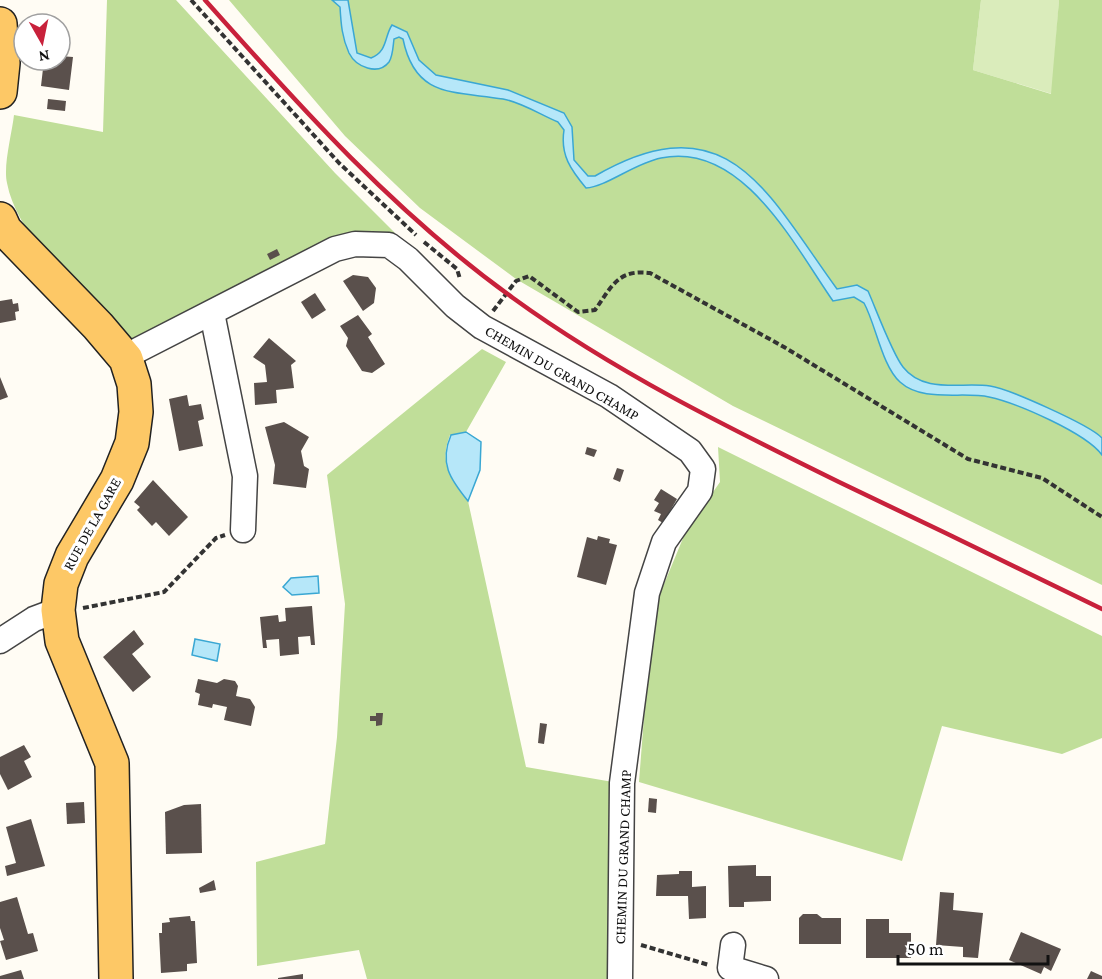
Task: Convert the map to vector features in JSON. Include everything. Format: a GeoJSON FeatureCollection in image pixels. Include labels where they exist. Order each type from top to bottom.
{"type":"FeatureCollection","features":[{"type":"Feature","properties":{"kind":"main road"},"geometry":{"type":"LineString","coordinates":[[0,24],[3,52],[0,92]]}},
{"type":"Feature","properties":{"kind":"main road","name":"RUE DE LA GARE"},"geometry":{"type":"LineString","coordinates":[[0,219],[5,230],[99,326],[126,359],[134,384],[132,443],[117,480],[72,556],[61,584],[58,610],[62,641],[112,763],[116,979]]}},
{"type":"Feature","properties":{"kind":"street","name":"CHEMIN DU GRAND CHAMP"},"geometry":{"type":"LineString","coordinates":[[126,359],[138,350],[334,249],[375,242],[389,245],[408,259],[455,306],[482,327],[609,396],[681,444],[703,468],[700,491],[664,542],[647,593],[622,783],[620,979]]}},
{"type":"Feature","properties":{"kind":"street"},"geometry":{"type":"LineString","coordinates":[[212,313],[245,476],[243,530]]}},
{"type":"Feature","properties":{"kind":"street"},"geometry":{"type":"LineString","coordinates":[[0,641],[34,619],[58,610]]}},
{"type":"Feature","properties":{"kind":"street"},"geometry":{"type":"LineString","coordinates":[[732,956],[766,979]]}},
{"type":"Feature","properties":{"kind":"path"},"geometry":{"type":"LineString","coordinates":[[191,0],[339,163],[409,230],[457,269],[460,280],[455,306]]}},
{"type":"Feature","properties":{"kind":"path"},"geometry":{"type":"LineString","coordinates":[[482,327],[521,278],[529,276],[578,312],[595,310],[619,278],[635,271],[650,273],[784,347],[968,459],[1042,478],[1102,517]]}},
{"type":"Feature","properties":{"kind":"path"},"geometry":{"type":"LineString","coordinates":[[58,610],[74,610],[164,592],[216,538],[243,530]]}},
{"type":"Feature","properties":{"kind":"path"},"geometry":{"type":"LineString","coordinates":[[620,938],[706,964],[732,956]]}},
{"type":"Feature","properties":{"kind":"green space"},"geometry":{"type":"Polygon","coordinates":[[[107,0],[176,0],[335,173],[395,233],[347,234],[136,346],[80,292],[42,250],[26,228],[14,205],[6,176],[14,115],[103,132],[107,0]]]}},
{"type":"Feature","properties":{"kind":"green space"},"geometry":{"type":"Polygon","coordinates":[[[229,0],[981,0],[973,70],[1051,94],[1059,0],[1102,0],[1102,585],[733,406],[516,279],[420,208],[345,136],[229,0]]]}},
{"type":"Feature","properties":{"kind":"green space"},"geometry":{"type":"Polygon","coordinates":[[[981,0],[1059,0],[1052,94],[973,70],[981,0]]]}},
{"type":"Feature","properties":{"kind":"green space"},"geometry":{"type":"Polygon","coordinates":[[[482,349],[506,362],[466,432],[450,435],[446,462],[451,478],[468,501],[526,767],[613,782],[611,979],[367,979],[359,950],[257,966],[256,862],[325,844],[337,737],[345,604],[327,475],[482,349]]]}},
{"type":"Feature","properties":{"kind":"green space"},"geometry":{"type":"Polygon","coordinates":[[[718,447],[1102,636],[1102,738],[1062,754],[942,726],[902,861],[639,782],[652,613],[686,531],[720,482],[718,447]]]}},
{"type":"Feature","properties":{"kind":"water"},"geometry":{"type":"Polygon","coordinates":[[[332,0],[348,0],[357,53],[371,58],[380,52],[392,25],[407,32],[419,60],[436,75],[508,90],[564,113],[572,127],[574,160],[588,176],[595,176],[641,155],[679,148],[712,153],[740,168],[765,191],[837,289],[857,285],[868,291],[894,352],[903,367],[912,375],[932,384],[990,386],[1030,400],[1066,416],[1102,438],[1102,455],[1094,446],[1067,429],[1001,400],[979,395],[931,394],[909,388],[900,382],[888,366],[864,303],[854,297],[833,301],[783,227],[763,202],[741,181],[717,165],[690,157],[661,158],[602,184],[586,188],[565,155],[564,130],[558,122],[510,101],[453,92],[427,82],[417,72],[409,58],[403,39],[399,37],[394,39],[391,57],[384,66],[373,69],[362,66],[349,53],[343,36],[340,7],[332,0]]]}},
{"type":"Feature","properties":{"kind":"water"},"geometry":{"type":"Polygon","coordinates":[[[466,432],[481,442],[480,470],[468,501],[452,478],[446,462],[451,435],[466,432]]]}},
{"type":"Feature","properties":{"kind":"water"},"geometry":{"type":"Polygon","coordinates":[[[318,576],[319,593],[292,595],[283,587],[291,578],[318,576]]]}},
{"type":"Feature","properties":{"kind":"water"},"geometry":{"type":"Polygon","coordinates":[[[195,639],[220,644],[217,661],[192,655],[195,639]]]}},
{"type":"Feature","properties":{"kind":"building"},"geometry":{"type":"Polygon","coordinates":[[[43,72],[71,72],[69,90],[41,86],[43,72]]]}},
{"type":"Feature","properties":{"kind":"building"},"geometry":{"type":"Polygon","coordinates":[[[48,99],[66,101],[65,111],[47,109],[48,99]]]}},
{"type":"Feature","properties":{"kind":"building"},"geometry":{"type":"Polygon","coordinates":[[[277,249],[280,255],[270,260],[267,254],[277,249]]]}},
{"type":"Feature","properties":{"kind":"building"},"geometry":{"type":"Polygon","coordinates":[[[353,275],[368,277],[376,288],[374,303],[363,311],[343,281],[353,275]]]}},
{"type":"Feature","properties":{"kind":"building"},"geometry":{"type":"Polygon","coordinates":[[[315,293],[326,310],[312,319],[301,302],[315,293]]]}},
{"type":"Feature","properties":{"kind":"building"},"geometry":{"type":"Polygon","coordinates":[[[12,299],[13,304],[18,303],[19,311],[15,312],[16,320],[0,323],[0,301],[12,299]]]}},
{"type":"Feature","properties":{"kind":"building"},"geometry":{"type":"Polygon","coordinates":[[[358,315],[372,334],[368,337],[385,364],[372,373],[362,371],[346,346],[348,338],[340,326],[358,315]]]}},
{"type":"Feature","properties":{"kind":"building"},"geometry":{"type":"Polygon","coordinates":[[[269,338],[296,361],[291,365],[294,388],[276,390],[277,403],[255,405],[254,383],[267,382],[265,365],[253,357],[269,338]]]}},
{"type":"Feature","properties":{"kind":"building"},"geometry":{"type":"Polygon","coordinates":[[[0,377],[8,397],[0,400],[0,377]]]}},
{"type":"Feature","properties":{"kind":"building"},"geometry":{"type":"Polygon","coordinates":[[[187,395],[189,406],[201,404],[204,419],[198,421],[203,446],[179,451],[169,399],[187,395]]]}},
{"type":"Feature","properties":{"kind":"building"},"geometry":{"type":"Polygon","coordinates":[[[284,422],[309,437],[301,451],[304,466],[309,469],[306,488],[273,484],[275,465],[265,427],[284,422]]]}},
{"type":"Feature","properties":{"kind":"building"},"geometry":{"type":"Polygon","coordinates":[[[587,447],[597,450],[594,457],[585,454],[587,447]]]}},
{"type":"Feature","properties":{"kind":"building"},"geometry":{"type":"Polygon","coordinates":[[[617,468],[624,470],[620,482],[613,479],[617,468]]]}},
{"type":"Feature","properties":{"kind":"building"},"geometry":{"type":"Polygon","coordinates":[[[153,480],[188,517],[169,536],[156,522],[152,526],[137,510],[140,507],[134,502],[153,480]]]}},
{"type":"Feature","properties":{"kind":"building"},"geometry":{"type":"Polygon","coordinates":[[[661,489],[677,499],[663,523],[658,520],[661,514],[654,511],[659,503],[654,500],[661,489]]]}},
{"type":"Feature","properties":{"kind":"building"},"geometry":{"type":"Polygon","coordinates":[[[598,536],[610,539],[609,543],[617,545],[606,585],[577,577],[587,537],[597,540],[598,536]]]}},
{"type":"Feature","properties":{"kind":"building"},"geometry":{"type":"Polygon","coordinates":[[[312,606],[315,645],[311,645],[310,636],[298,637],[299,654],[280,656],[279,639],[266,640],[267,648],[263,648],[260,617],[278,615],[279,622],[286,621],[285,608],[312,606]]]}},
{"type":"Feature","properties":{"kind":"building"},"geometry":{"type":"Polygon","coordinates":[[[134,630],[144,644],[132,654],[151,677],[133,692],[103,657],[134,630]]]}},
{"type":"Feature","properties":{"kind":"building"},"geometry":{"type":"Polygon","coordinates":[[[198,679],[217,683],[224,679],[235,681],[238,686],[236,696],[250,699],[255,707],[251,726],[224,720],[227,707],[213,704],[212,708],[198,705],[200,694],[195,692],[198,679]]]}},
{"type":"Feature","properties":{"kind":"building"},"geometry":{"type":"Polygon","coordinates":[[[376,713],[383,713],[382,725],[376,726],[376,721],[370,721],[370,716],[376,716],[376,713]]]}},
{"type":"Feature","properties":{"kind":"building"},"geometry":{"type":"Polygon","coordinates":[[[540,723],[547,724],[544,744],[538,743],[540,723]]]}},
{"type":"Feature","properties":{"kind":"building"},"geometry":{"type":"Polygon","coordinates":[[[24,745],[31,757],[24,761],[32,777],[8,790],[0,774],[0,757],[24,745]]]}},
{"type":"Feature","properties":{"kind":"building"},"geometry":{"type":"Polygon","coordinates":[[[649,798],[657,799],[656,813],[648,812],[649,798]]]}},
{"type":"Feature","properties":{"kind":"building"},"geometry":{"type":"Polygon","coordinates":[[[84,802],[85,823],[67,824],[66,803],[84,802]]]}},
{"type":"Feature","properties":{"kind":"building"},"geometry":{"type":"Polygon","coordinates":[[[201,804],[202,853],[166,854],[165,812],[184,805],[201,804]]]}},
{"type":"Feature","properties":{"kind":"building"},"geometry":{"type":"Polygon","coordinates":[[[31,819],[45,866],[7,876],[5,866],[16,863],[6,827],[31,819]]]}},
{"type":"Feature","properties":{"kind":"building"},"geometry":{"type":"Polygon","coordinates":[[[756,865],[756,876],[771,876],[771,901],[744,902],[744,907],[729,907],[728,866],[756,865]]]}},
{"type":"Feature","properties":{"kind":"building"},"geometry":{"type":"Polygon","coordinates":[[[679,871],[692,871],[692,887],[706,886],[706,918],[689,919],[688,896],[656,896],[657,875],[679,874],[679,871]]]}},
{"type":"Feature","properties":{"kind":"building"},"geometry":{"type":"Polygon","coordinates":[[[214,880],[216,890],[200,893],[199,888],[214,880]]]}},
{"type":"Feature","properties":{"kind":"building"},"geometry":{"type":"Polygon","coordinates":[[[940,892],[954,893],[953,910],[983,913],[978,958],[963,957],[963,947],[936,945],[940,892]]]}},
{"type":"Feature","properties":{"kind":"building"},"geometry":{"type":"Polygon","coordinates":[[[17,897],[28,934],[33,933],[38,951],[6,960],[0,941],[4,940],[0,928],[0,902],[17,897]]]}},
{"type":"Feature","properties":{"kind":"building"},"geometry":{"type":"Polygon","coordinates":[[[803,914],[817,914],[822,918],[841,918],[841,944],[799,944],[799,918],[803,914]]]}},
{"type":"Feature","properties":{"kind":"building"},"geometry":{"type":"Polygon","coordinates":[[[190,916],[191,921],[195,921],[197,963],[187,964],[187,971],[161,973],[159,933],[162,933],[162,923],[170,922],[169,918],[190,916]]]}},
{"type":"Feature","properties":{"kind":"building"},"geometry":{"type":"Polygon","coordinates":[[[866,919],[889,919],[889,933],[911,933],[911,958],[866,958],[866,919]]]}},
{"type":"Feature","properties":{"kind":"building"},"geometry":{"type":"Polygon","coordinates":[[[1021,932],[1061,949],[1051,971],[1044,967],[1041,974],[1009,960],[1021,932]]]}},
{"type":"Feature","properties":{"kind":"building"},"geometry":{"type":"Polygon","coordinates":[[[21,970],[24,979],[0,979],[0,976],[21,970]]]}},
{"type":"Feature","properties":{"kind":"building"},"geometry":{"type":"Polygon","coordinates":[[[1091,971],[1102,976],[1102,979],[1087,979],[1091,971]]]}},
{"type":"Feature","properties":{"kind":"building"},"geometry":{"type":"Polygon","coordinates":[[[303,974],[303,979],[278,979],[278,978],[303,974]]]}},
{"type":"Feature","properties":{"kind":"railway"},"geometry":{"type":"LineString","coordinates":[[205,0],[313,119],[389,195],[470,265],[552,325],[631,374],[714,419],[1102,609]]}}]}
